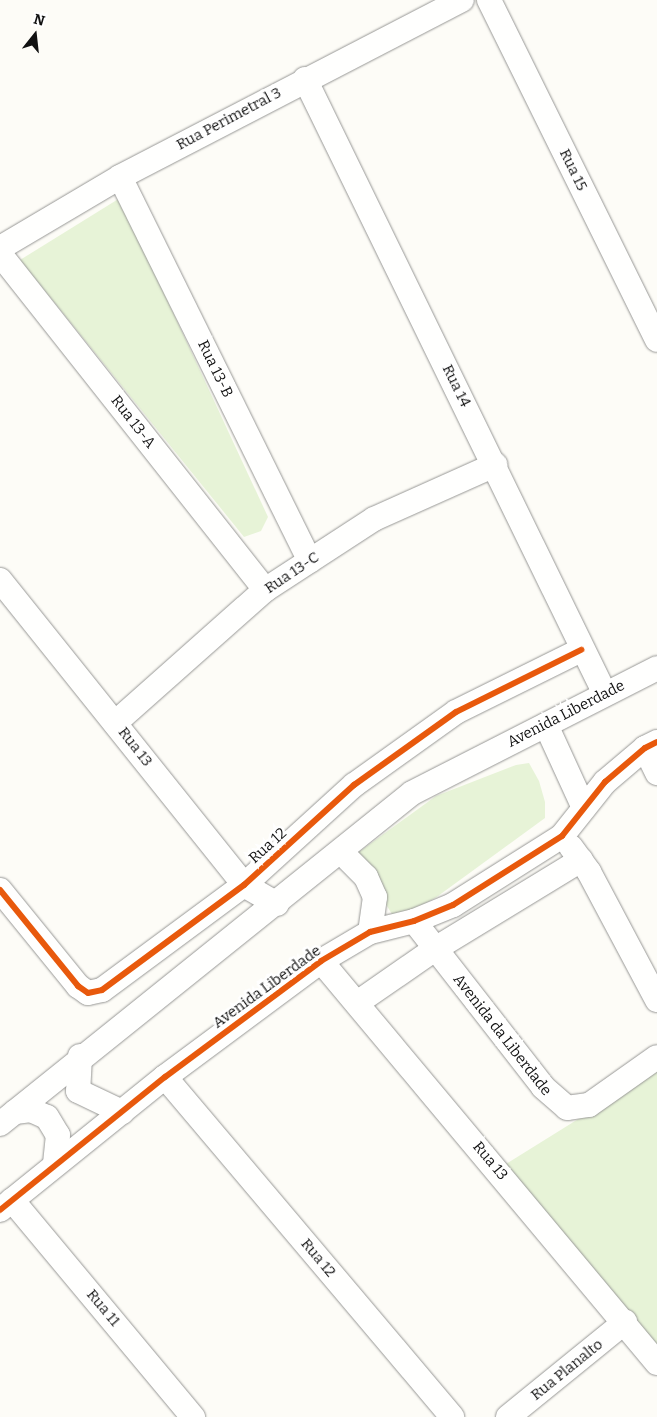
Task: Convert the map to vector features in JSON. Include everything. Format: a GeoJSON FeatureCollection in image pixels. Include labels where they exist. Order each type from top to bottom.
{"type":"FeatureCollection","features":[{"type":"Feature","properties":{"kind":"street","name":"Rua Perimetral 3"},"geometry":{"type":"LineString","coordinates":[[0,248],[120,177],[305,79],[462,0]]}},
{"type":"Feature","properties":{"kind":"street","name":"Rua 15"},"geometry":{"type":"LineString","coordinates":[[489,0],[657,340]]}},
{"type":"Feature","properties":{"kind":"street","name":"Rua 14"},"geometry":{"type":"LineString","coordinates":[[305,79],[495,465],[582,650],[605,694]]}},
{"type":"Feature","properties":{"kind":"street","name":"Rua 13-B"},"geometry":{"type":"LineString","coordinates":[[120,177],[310,561]]}},
{"type":"Feature","properties":{"kind":"street","name":"Rua 13-A"},"geometry":{"type":"LineString","coordinates":[[0,254],[265,590]]}},
{"type":"Feature","properties":{"kind":"street","name":"Rua 13-C"},"geometry":{"type":"LineString","coordinates":[[115,723],[265,590],[374,519],[495,465]]}},
{"type":"Feature","properties":{"kind":"street","name":"Rua 13"},"geometry":{"type":"LineString","coordinates":[[0,580],[244,885],[277,904]]}},
{"type":"Feature","properties":{"kind":"street","name":"Rua 12"},"geometry":{"type":"LineString","coordinates":[[0,890],[78,986],[88,993],[102,990],[244,885],[354,785],[456,712],[582,650]]}},
{"type":"Feature","properties":{"kind":"street","name":"Avenida Liberdade"},"geometry":{"type":"LineString","coordinates":[[7,1118],[80,1056],[277,904],[331,856],[412,793],[657,668]]}},
{"type":"Feature","properties":{"kind":"street"},"geometry":{"type":"LineString","coordinates":[[546,724],[584,808]]}},
{"type":"Feature","properties":{"kind":"street","name":"Avenida Liberdade"},"geometry":{"type":"LineString","coordinates":[[6,1205],[165,1077],[321,961],[370,932],[414,921],[453,905],[562,836],[605,782],[651,745]]}},
{"type":"Feature","properties":{"kind":"street"},"geometry":{"type":"LineString","coordinates":[[651,745],[657,773]]}},
{"type":"Feature","properties":{"kind":"street"},"geometry":{"type":"LineString","coordinates":[[562,836],[581,860],[657,1000]]}},
{"type":"Feature","properties":{"kind":"street"},"geometry":{"type":"LineString","coordinates":[[349,860],[366,877],[375,896],[370,932]]}},
{"type":"Feature","properties":{"kind":"street"},"geometry":{"type":"LineString","coordinates":[[357,1003],[401,976],[434,949],[581,860]]}},
{"type":"Feature","properties":{"kind":"street","name":"Avenida da Liberdade"},"geometry":{"type":"LineString","coordinates":[[414,921],[543,1087],[568,1108],[589,1106],[657,1057]]}},
{"type":"Feature","properties":{"kind":"street","name":"Rua 13"},"geometry":{"type":"LineString","coordinates":[[321,961],[625,1322],[657,1363]]}},
{"type":"Feature","properties":{"kind":"street"},"geometry":{"type":"LineString","coordinates":[[80,1056],[78,1091],[122,1112]]}},
{"type":"Feature","properties":{"kind":"street","name":"Rua 12"},"geometry":{"type":"LineString","coordinates":[[165,1077],[452,1417]]}},
{"type":"Feature","properties":{"kind":"street"},"geometry":{"type":"LineString","coordinates":[[7,1118],[31,1110],[47,1117],[58,1136],[55,1165]]}},
{"type":"Feature","properties":{"kind":"street","name":"Rua 11"},"geometry":{"type":"LineString","coordinates":[[6,1205],[193,1417]]}},
{"type":"Feature","properties":{"kind":"street","name":"Rua Planalto"},"geometry":{"type":"LineString","coordinates":[[508,1417],[625,1322]]}},
{"type":"Feature","properties":{"kind":"green space"},"geometry":{"type":"Polygon","coordinates":[[[120,198],[268,517],[261,531],[244,537],[20,260],[120,198]]]}},
{"type":"Feature","properties":{"kind":"green space"},"geometry":{"type":"Polygon","coordinates":[[[529,763],[539,781],[545,802],[545,818],[438,896],[420,907],[393,916],[356,854],[436,796],[516,765],[529,763]]]}},
{"type":"Feature","properties":{"kind":"green space"},"geometry":{"type":"Polygon","coordinates":[[[657,1070],[657,1345],[506,1164],[657,1070]]]}},
{"type":"Feature","properties":{"kind":"cycle path"},"geometry":{"type":"LineString","coordinates":[[0,890],[78,986],[88,993],[102,990],[244,885],[354,785],[456,712],[581,650]]}},
{"type":"Feature","properties":{"kind":"cycle path"},"geometry":{"type":"LineString","coordinates":[[0,1210],[165,1077],[321,961],[370,932],[414,921],[453,905],[562,836],[605,782],[645,748],[657,742]]}}]}
